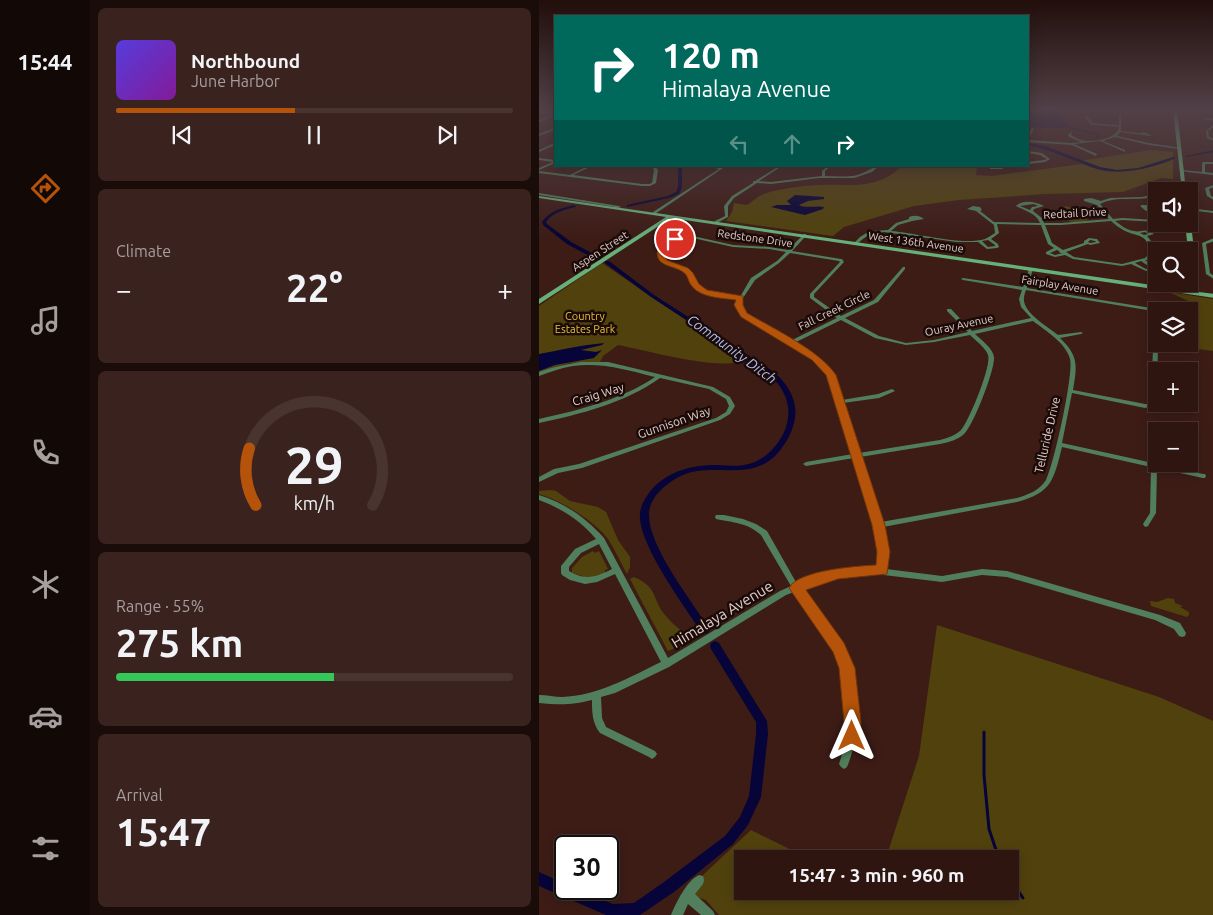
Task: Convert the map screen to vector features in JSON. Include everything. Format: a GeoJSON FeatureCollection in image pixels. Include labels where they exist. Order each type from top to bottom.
{"type":"FeatureCollection","features":[{"type":"Feature","properties":{"kind":"main road"},"geometry":{"type":"LineString","coordinates":[[1180,153],[1183,182]]}},
{"type":"Feature","properties":{"kind":"main road","name":"West 136th Avenue"},"geometry":{"type":"LineString","coordinates":[[539,195],[1213,296]]}},
{"type":"Feature","properties":{"kind":"main road","name":"Aspen Street"},"geometry":{"type":"LineString","coordinates":[[539,302],[671,216]]}},
{"type":"Feature","properties":{"kind":"main road"},"geometry":{"type":"LineString","coordinates":[[1186,232],[1196,293]]}},
{"type":"Feature","properties":{"kind":"street"},"geometry":{"type":"LineString","coordinates":[[1029,163],[1045,162],[1049,158],[1033,153]]}},
{"type":"Feature","properties":{"kind":"street"},"geometry":{"type":"LineString","coordinates":[[1089,153],[1096,156]]}},
{"type":"Feature","properties":{"kind":"street"},"geometry":{"type":"LineString","coordinates":[[539,159],[554,162]]}},
{"type":"Feature","properties":{"kind":"street"},"geometry":{"type":"LineString","coordinates":[[539,170],[554,162]]}},
{"type":"Feature","properties":{"kind":"street"},"geometry":{"type":"LineString","coordinates":[[1204,173],[1202,164],[1213,163]]}},
{"type":"Feature","properties":{"kind":"street"},"geometry":{"type":"LineString","coordinates":[[571,176],[589,167]]}},
{"type":"Feature","properties":{"kind":"street"},"geometry":{"type":"LineString","coordinates":[[539,170],[650,187],[655,183],[656,170],[654,167]]}},
{"type":"Feature","properties":{"kind":"street"},"geometry":{"type":"LineString","coordinates":[[654,213],[723,167]]}},
{"type":"Feature","properties":{"kind":"street"},"geometry":{"type":"LineString","coordinates":[[718,221],[727,216],[725,206],[733,197],[779,167]]}},
{"type":"Feature","properties":{"kind":"street"},"geometry":{"type":"LineString","coordinates":[[823,177],[824,171],[829,167]]}},
{"type":"Feature","properties":{"kind":"street"},"geometry":{"type":"LineString","coordinates":[[754,182],[774,183],[823,177],[857,177],[871,172],[877,167]]}},
{"type":"Feature","properties":{"kind":"street"},"geometry":{"type":"LineString","coordinates":[[1182,171],[1213,174]]}},
{"type":"Feature","properties":{"kind":"street"},"geometry":{"type":"LineString","coordinates":[[1213,186],[1207,188],[1209,196],[1213,199]]}},
{"type":"Feature","properties":{"kind":"street"},"geometry":{"type":"LineString","coordinates":[[1031,212],[1042,205],[1034,203],[1018,205],[1039,217],[1050,244],[1061,252],[1078,259],[1110,264],[1131,263],[1149,257],[1152,253],[1151,244],[1144,236],[1123,228],[1113,220],[1099,203],[1148,197]]}},
{"type":"Feature","properties":{"kind":"street"},"geometry":{"type":"LineString","coordinates":[[1134,199],[1144,206]]}},
{"type":"Feature","properties":{"kind":"street"},"geometry":{"type":"LineString","coordinates":[[1198,210],[1213,212]]}},
{"type":"Feature","properties":{"kind":"street"},"geometry":{"type":"LineString","coordinates":[[857,243],[870,233],[889,231],[920,237],[989,240],[997,233],[995,223],[978,211]]}},
{"type":"Feature","properties":{"kind":"street"},"geometry":{"type":"LineString","coordinates":[[889,231],[897,224],[911,220]]}},
{"type":"Feature","properties":{"kind":"street","name":"Redtail Drive"},"geometry":{"type":"LineString","coordinates":[[995,223],[1071,224],[1113,220],[1148,221]]}},
{"type":"Feature","properties":{"kind":"street"},"geometry":{"type":"LineString","coordinates":[[1137,233],[1145,231],[1151,234],[1144,236]]}},
{"type":"Feature","properties":{"kind":"street"},"geometry":{"type":"LineString","coordinates":[[805,235],[789,251],[753,279],[741,298],[739,305],[744,315],[826,367],[831,375],[879,525],[884,552],[882,570]]}},
{"type":"Feature","properties":{"kind":"street","name":"Redstone Drive"},"geometry":{"type":"LineString","coordinates":[[741,298],[704,292],[695,286],[690,274],[685,270],[662,260],[660,254],[663,248],[681,236],[700,238],[733,246],[789,251],[827,257]]}},
{"type":"Feature","properties":{"kind":"street"},"geometry":{"type":"LineString","coordinates":[[1213,239],[1204,243],[1209,274],[1213,278]]}},
{"type":"Feature","properties":{"kind":"street"},"geometry":{"type":"LineString","coordinates":[[979,241],[987,248],[997,247],[997,245],[989,240]]}},
{"type":"Feature","properties":{"kind":"street"},"geometry":{"type":"LineString","coordinates":[[1061,252],[1088,243]]}},
{"type":"Feature","properties":{"kind":"street","name":"Ouray Avenue"},"geometry":{"type":"LineString","coordinates":[[827,257],[838,259],[842,262],[812,294],[812,297],[841,318],[877,337],[899,343],[924,343],[1034,319]]}},
{"type":"Feature","properties":{"kind":"street"},"geometry":{"type":"LineString","coordinates":[[1131,263],[1146,270],[1154,268],[1142,260]]}},
{"type":"Feature","properties":{"kind":"street","name":"Fall Creek Circle"},"geometry":{"type":"LineString","coordinates":[[790,343],[880,298],[904,268]]}},
{"type":"Feature","properties":{"kind":"street","name":"Telluride Drive"},"geometry":{"type":"LineString","coordinates":[[879,525],[1017,500],[1030,496],[1042,488],[1050,478],[1059,444],[1074,367],[1073,359],[1067,348],[1034,319],[1021,303],[1031,269]]}},
{"type":"Feature","properties":{"kind":"street","name":"Fairplay Avenue"},"geometry":{"type":"LineString","coordinates":[[963,278],[1157,309],[1155,362]]}},
{"type":"Feature","properties":{"kind":"street"},"geometry":{"type":"LineString","coordinates":[[806,464],[940,442],[955,437],[964,430],[991,362],[990,352],[949,310]]}},
{"type":"Feature","properties":{"kind":"street"},"geometry":{"type":"LineString","coordinates":[[1057,338],[1081,333]]}},
{"type":"Feature","properties":{"kind":"street","name":"Gunnison Way"},"geometry":{"type":"LineString","coordinates":[[539,374],[558,368],[591,363],[608,364],[717,391],[731,402],[731,412],[718,419],[580,466],[556,471],[539,480]]}},
{"type":"Feature","properties":{"kind":"street","name":"Craig Way"},"geometry":{"type":"LineString","coordinates":[[539,421],[635,392],[659,376]]}},
{"type":"Feature","properties":{"kind":"street"},"geometry":{"type":"LineString","coordinates":[[1069,390],[1148,405]]}},
{"type":"Feature","properties":{"kind":"street"},"geometry":{"type":"LineString","coordinates":[[840,402],[879,396],[891,391]]}},
{"type":"Feature","properties":{"kind":"street"},"geometry":{"type":"LineString","coordinates":[[1059,444],[1148,464]]}},
{"type":"Feature","properties":{"kind":"street"},"geometry":{"type":"LineString","coordinates":[[1146,524],[1153,513],[1154,472]]}},
{"type":"Feature","properties":{"kind":"street"},"geometry":{"type":"LineString","coordinates":[[1185,472],[1203,476]]}},
{"type":"Feature","properties":{"kind":"street"},"geometry":{"type":"LineString","coordinates":[[539,497],[560,506],[595,533],[601,540],[666,664]]}},
{"type":"Feature","properties":{"kind":"street"},"geometry":{"type":"LineString","coordinates":[[718,517],[746,522],[764,533],[796,588],[839,648],[847,668],[853,722],[850,744],[844,764]]}},
{"type":"Feature","properties":{"kind":"street"},"geometry":{"type":"LineString","coordinates":[[601,540],[574,556],[565,566],[565,573],[588,582],[597,580],[617,570]]}},
{"type":"Feature","properties":{"kind":"street","name":"Himalaya Avenue"},"geometry":{"type":"LineString","coordinates":[[539,699],[562,701],[597,695],[618,688],[666,664],[758,608],[796,588],[812,580],[838,573],[882,570],[942,579],[982,572],[1007,574],[1157,617],[1177,626],[1182,633]]}},
{"type":"Feature","properties":{"kind":"street"},"geometry":{"type":"LineString","coordinates":[[597,695],[598,725],[603,730],[653,754]]}},
{"type":"Feature","properties":{"kind":"street"},"geometry":{"type":"LineString","coordinates":[[677,915],[687,895],[699,880]]}},
{"type":"Feature","properties":{"kind":"street"},"geometry":{"type":"LineString","coordinates":[[687,895],[709,915]]}},
{"type":"Feature","properties":{"kind":"green space"},"geometry":{"type":"Polygon","coordinates":[[[1133,153],[1173,153],[1173,179],[1161,178],[1123,192],[1045,194],[959,200],[914,206],[844,227],[833,236],[726,221],[732,212],[734,203],[747,205],[758,197],[776,190],[816,185],[864,184],[883,179],[901,167],[977,167],[976,175],[992,176],[1082,164],[1078,161],[1133,153]]]}},
{"type":"Feature","properties":{"kind":"green space"},"geometry":{"type":"Polygon","coordinates":[[[1066,206],[1079,211],[1088,220],[1071,222],[1058,211],[1066,206]]]}},
{"type":"Feature","properties":{"kind":"green space","name":"Country Estates Park"},"geometry":{"type":"Polygon","coordinates":[[[602,263],[745,360],[734,363],[702,362],[618,345],[603,356],[600,362],[570,363],[539,373],[539,306],[602,263]]]}},
{"type":"Feature","properties":{"kind":"green space"},"geometry":{"type":"Polygon","coordinates":[[[1169,292],[1213,299],[1213,351],[1198,349],[1198,302],[1191,302],[1169,292]]]}},
{"type":"Feature","properties":{"kind":"green space"},"geometry":{"type":"Polygon","coordinates":[[[539,491],[556,491],[570,501],[598,507],[606,512],[618,540],[630,557],[630,567],[627,574],[608,539],[595,525],[567,506],[539,494],[539,491]]]}},
{"type":"Feature","properties":{"kind":"green space"},"geometry":{"type":"Polygon","coordinates":[[[593,551],[595,553],[599,551],[608,569],[605,570],[605,574],[593,579],[572,573],[572,568],[582,557],[593,551]]]}},
{"type":"Feature","properties":{"kind":"green space"},"geometry":{"type":"Polygon","coordinates":[[[634,577],[651,589],[665,615],[691,641],[668,651],[630,579],[634,577]]]}},
{"type":"Feature","properties":{"kind":"green space"},"geometry":{"type":"Polygon","coordinates":[[[1168,598],[1174,599],[1175,603],[1183,606],[1180,607],[1189,612],[1189,615],[1187,617],[1151,606],[1150,601],[1157,602],[1168,598]]]}},
{"type":"Feature","properties":{"kind":"green space"},"geometry":{"type":"Polygon","coordinates":[[[937,625],[1159,697],[1213,721],[1213,915],[719,915],[706,900],[687,894],[704,874],[751,830],[792,850],[734,850],[734,900],[1019,900],[1019,850],[889,850],[919,756],[937,625]]]}},
{"type":"Feature","properties":{"kind":"shaded area"},"geometry":{"type":"Polygon","coordinates":[[[795,195],[824,197],[824,199],[808,201],[799,205],[805,207],[824,207],[805,215],[771,207],[791,205],[787,201],[795,195]]]}},
{"type":"Feature","properties":{"kind":"shaded area"},"geometry":{"type":"Polygon","coordinates":[[[604,343],[581,350],[596,352],[602,350],[594,358],[555,365],[539,371],[539,354],[604,343]]]}},
{"type":"Feature","properties":{"kind":"waterway"},"geometry":{"type":"LineString","coordinates":[[1059,153],[1099,168],[1117,171],[1138,169],[1174,158]]}},
{"type":"Feature","properties":{"kind":"waterway"},"geometry":{"type":"LineString","coordinates":[[1187,156],[1205,153]]}},
{"type":"Feature","properties":{"kind":"waterway","name":"Community Ditch"},"geometry":{"type":"LineString","coordinates":[[628,206],[669,197],[678,193],[680,187],[680,167]]}},
{"type":"Feature","properties":{"kind":"waterway","name":"Community Ditch"},"geometry":{"type":"LineString","coordinates":[[574,206],[553,213],[544,222],[545,225],[569,243],[599,259]]}},
{"type":"Feature","properties":{"kind":"waterway","name":"Community Ditch"},"geometry":{"type":"LineString","coordinates":[[607,262],[684,317],[769,371],[783,386],[791,404],[792,413],[787,434],[776,451],[769,457],[760,463],[740,468],[700,468],[686,471],[667,480],[647,503],[644,512],[645,522],[655,551],[705,630]]}},
{"type":"Feature","properties":{"kind":"waterway","name":"Community Ditch"},"geometry":{"type":"LineString","coordinates":[[539,879],[613,911],[636,910],[729,840],[744,821],[755,797],[762,734],[761,721],[715,646]]}},
{"type":"Feature","properties":{"kind":"waterway"},"geometry":{"type":"LineString","coordinates":[[984,732],[984,775],[989,829],[996,850]]}},
{"type":"Feature","properties":{"kind":"waterway"},"geometry":{"type":"LineString","coordinates":[[1019,892],[1023,898]]}},
{"type":"Feature","properties":{"kind":"route"},"geometry":{"type":"LineString","coordinates":[[675,239],[660,252],[660,257],[664,262],[685,270],[690,274],[695,286],[704,292],[741,298],[739,305],[744,315],[821,362],[831,375],[879,525],[884,552],[882,570],[838,573],[812,580],[796,588],[839,648],[847,668],[853,722],[852,736]]}}]}
